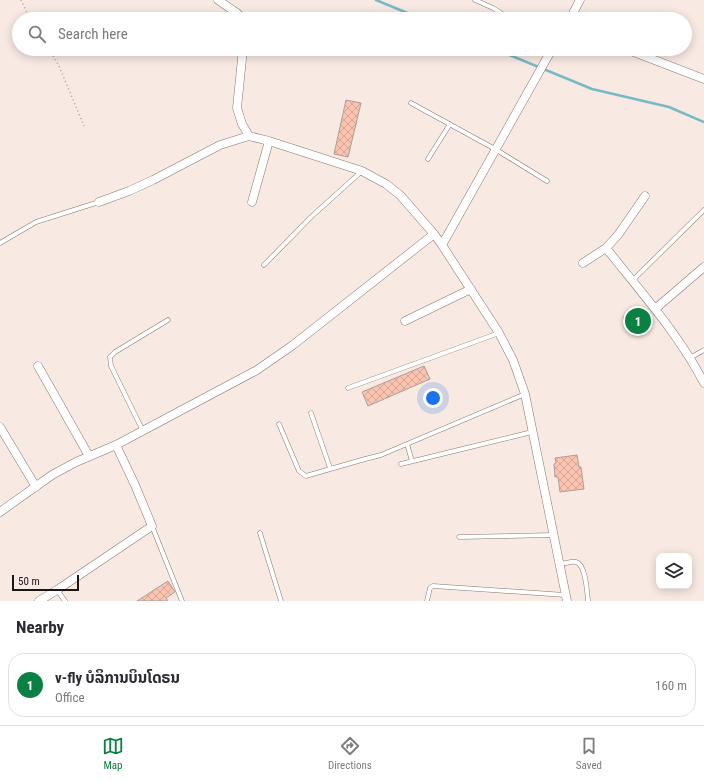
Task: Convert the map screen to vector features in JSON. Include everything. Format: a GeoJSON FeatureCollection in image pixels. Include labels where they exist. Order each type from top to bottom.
{"type":"FeatureCollection","features":[{"type":"Feature","properties":{"kind":"street"},"geometry":{"type":"LineString","coordinates":[[218,0],[236,12]]}},
{"type":"Feature","properties":{"kind":"street"},"geometry":{"type":"LineString","coordinates":[[574,12],[580,0]]}},
{"type":"Feature","properties":{"kind":"street"},"geometry":{"type":"LineString","coordinates":[[241,56],[237,108],[242,124],[249,136]]}},
{"type":"Feature","properties":{"kind":"street"},"geometry":{"type":"LineString","coordinates":[[442,246],[548,56]]}},
{"type":"Feature","properties":{"kind":"street"},"geometry":{"type":"LineString","coordinates":[[644,56],[704,79]]}},
{"type":"Feature","properties":{"kind":"street"},"geometry":{"type":"LineString","coordinates":[[99,202],[153,180],[220,145],[249,136],[362,171],[386,184],[400,195],[434,234],[499,333],[513,360],[525,394],[566,598]]}},
{"type":"Feature","properties":{"kind":"street"},"geometry":{"type":"LineString","coordinates":[[252,202],[269,141]]}},
{"type":"Feature","properties":{"kind":"street"},"geometry":{"type":"LineString","coordinates":[[583,263],[606,248],[618,235],[646,196]]}},
{"type":"Feature","properties":{"kind":"street"},"geometry":{"type":"LineString","coordinates":[[0,512],[52,475],[76,462],[116,445],[143,431],[263,365],[293,345],[434,234]]}},
{"type":"Feature","properties":{"kind":"street"},"geometry":{"type":"LineString","coordinates":[[606,248],[655,309],[690,358],[704,383]]}},
{"type":"Feature","properties":{"kind":"street"},"geometry":{"type":"LineString","coordinates":[[655,309],[704,267]]}},
{"type":"Feature","properties":{"kind":"street"},"geometry":{"type":"LineString","coordinates":[[405,322],[471,289]]}},
{"type":"Feature","properties":{"kind":"street"},"geometry":{"type":"LineString","coordinates":[[38,366],[90,456]]}},
{"type":"Feature","properties":{"kind":"street"},"geometry":{"type":"LineString","coordinates":[[0,426],[36,487]]}},
{"type":"Feature","properties":{"kind":"street"},"geometry":{"type":"LineString","coordinates":[[39,601],[152,526],[116,445]]}},
{"type":"Feature","properties":{"kind":"lane"},"geometry":{"type":"LineString","coordinates":[[475,0],[499,12]]}},
{"type":"Feature","properties":{"kind":"lane"},"geometry":{"type":"LineString","coordinates":[[411,103],[496,149],[547,181]]}},
{"type":"Feature","properties":{"kind":"lane"},"geometry":{"type":"LineString","coordinates":[[428,159],[450,124]]}},
{"type":"Feature","properties":{"kind":"lane"},"geometry":{"type":"LineString","coordinates":[[264,265],[311,217],[362,171]]}},
{"type":"Feature","properties":{"kind":"lane"},"geometry":{"type":"LineString","coordinates":[[0,243],[36,222],[99,202]]}},
{"type":"Feature","properties":{"kind":"lane"},"geometry":{"type":"LineString","coordinates":[[632,280],[704,210]]}},
{"type":"Feature","properties":{"kind":"lane"},"geometry":{"type":"LineString","coordinates":[[143,431],[111,366],[110,357],[115,352],[168,320]]}},
{"type":"Feature","properties":{"kind":"lane"},"geometry":{"type":"LineString","coordinates":[[348,388],[499,333]]}},
{"type":"Feature","properties":{"kind":"lane"},"geometry":{"type":"LineString","coordinates":[[690,358],[704,350]]}},
{"type":"Feature","properties":{"kind":"lane"},"geometry":{"type":"LineString","coordinates":[[279,424],[299,471],[306,476],[330,468],[381,455],[525,394]]}},
{"type":"Feature","properties":{"kind":"lane"},"geometry":{"type":"LineString","coordinates":[[311,413],[330,468]]}},
{"type":"Feature","properties":{"kind":"lane"},"geometry":{"type":"LineString","coordinates":[[402,464],[532,432]]}},
{"type":"Feature","properties":{"kind":"lane"},"geometry":{"type":"LineString","coordinates":[[407,444],[412,461]]}},
{"type":"Feature","properties":{"kind":"lane"},"geometry":{"type":"LineString","coordinates":[[152,526],[182,601]]}},
{"type":"Feature","properties":{"kind":"lane"},"geometry":{"type":"LineString","coordinates":[[260,533],[281,601]]}},
{"type":"Feature","properties":{"kind":"lane"},"geometry":{"type":"LineString","coordinates":[[459,537],[553,535]]}},
{"type":"Feature","properties":{"kind":"lane"},"geometry":{"type":"LineString","coordinates":[[559,564],[575,562],[580,564],[584,569],[588,601]]}},
{"type":"Feature","properties":{"kind":"lane"},"geometry":{"type":"LineString","coordinates":[[427,601],[430,588],[433,586],[566,598]]}},
{"type":"Feature","properties":{"kind":"lane"},"geometry":{"type":"LineString","coordinates":[[57,590],[65,601]]}},
{"type":"Feature","properties":{"kind":"path"},"geometry":{"type":"LineString","coordinates":[[21,0],[27,12]]}},
{"type":"Feature","properties":{"kind":"path"},"geometry":{"type":"LineString","coordinates":[[53,56],[59,66],[84,126]]}},
{"type":"Feature","properties":{"kind":"building"},"geometry":{"type":"Polygon","coordinates":[[[346,100],[361,103],[348,157],[334,154],[346,100]]]}},
{"type":"Feature","properties":{"kind":"building"},"geometry":{"type":"Polygon","coordinates":[[[646,311],[649,325],[627,330],[623,317],[646,311]]]}},
{"type":"Feature","properties":{"kind":"building"},"geometry":{"type":"Polygon","coordinates":[[[424,366],[430,379],[368,406],[362,392],[424,366]]]}},
{"type":"Feature","properties":{"kind":"building"},"geometry":{"type":"Polygon","coordinates":[[[577,455],[579,467],[581,467],[584,489],[560,492],[558,477],[555,477],[555,458],[577,455]]]}},
{"type":"Feature","properties":{"kind":"building"},"geometry":{"type":"Polygon","coordinates":[[[168,581],[175,592],[166,598],[168,601],[137,601],[168,581]]]}},
{"type":"Feature","properties":{"kind":"waterway"},"geometry":{"type":"LineString","coordinates":[[376,0],[405,12]]}},
{"type":"Feature","properties":{"kind":"waterway"},"geometry":{"type":"LineString","coordinates":[[512,56],[592,89],[669,107],[704,122]]}},
{"type":"Feature","properties":{"kind":"place","name":"v-fly ບໍລິການບິນໂດຣນ"},"geometry":{"type":"Point","coordinates":[638,321]}}]}
